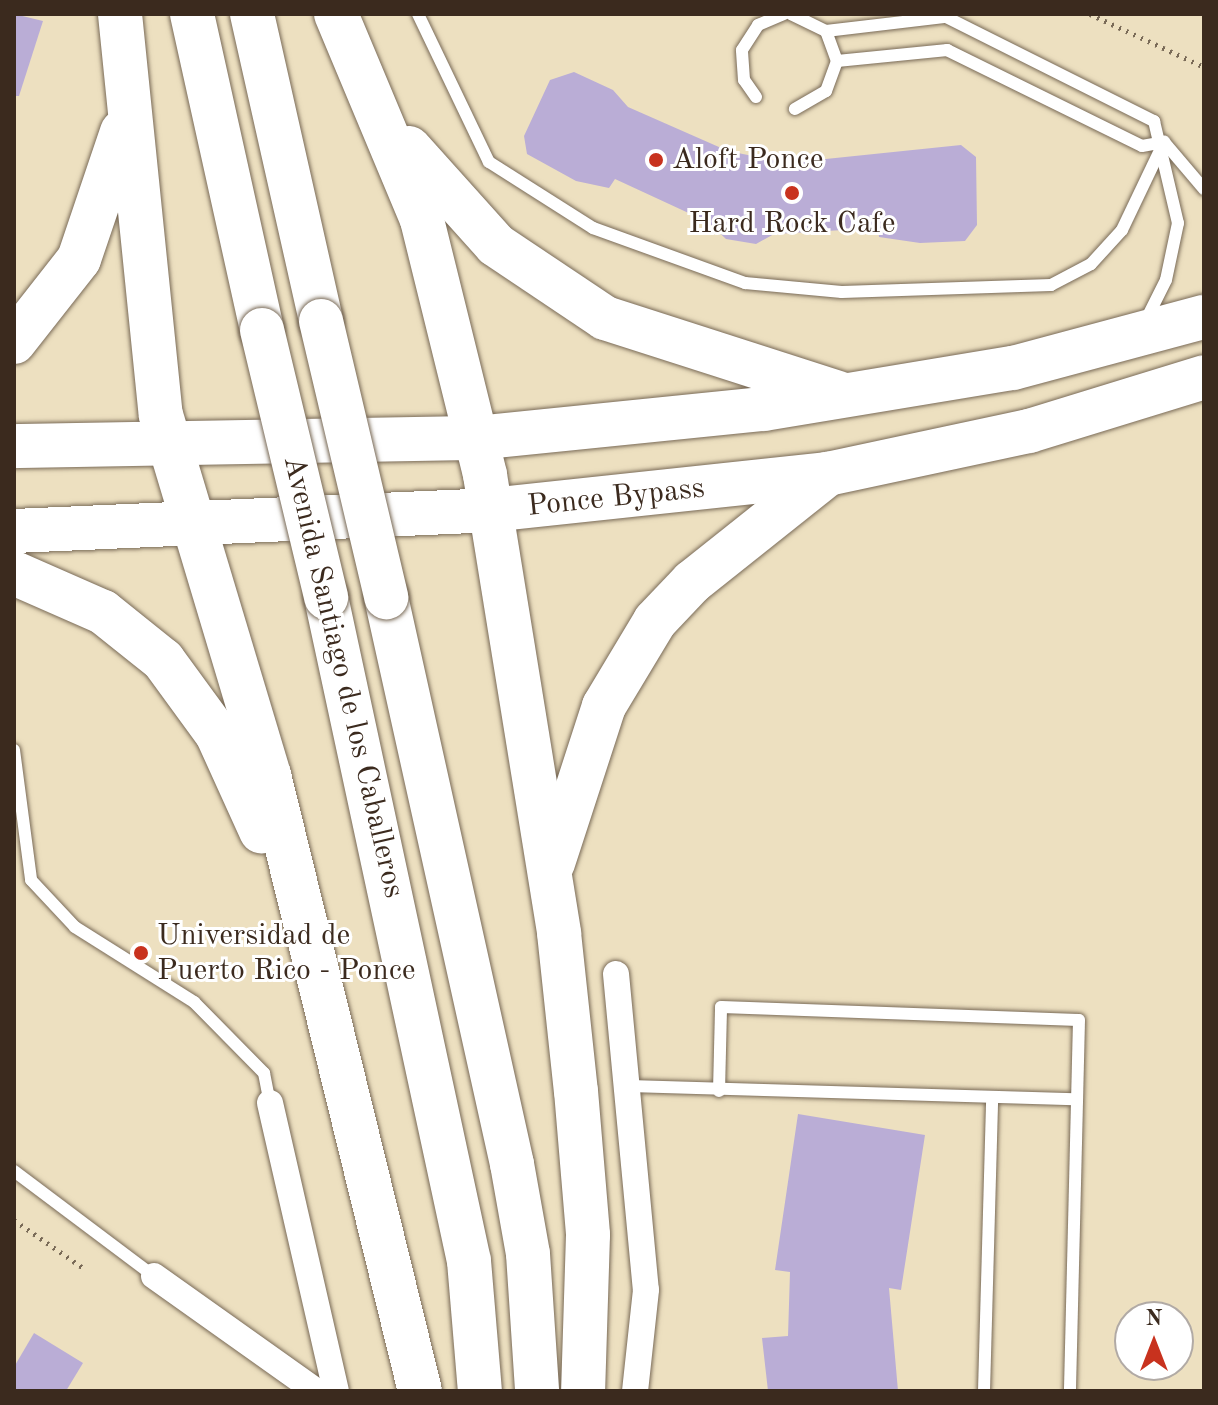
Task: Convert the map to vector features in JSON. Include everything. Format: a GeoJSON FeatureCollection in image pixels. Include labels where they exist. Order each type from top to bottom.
{"type":"FeatureCollection","features":[{"type":"Feature","properties":{"kind":"highway"},"geometry":{"type":"LineString","coordinates":[[120,14],[128,107],[170,442],[311,941],[420,1391]]}},
{"type":"Feature","properties":{"kind":"highway","name":"Avenida Santiago de los Caballeros"},"geometry":{"type":"LineString","coordinates":[[192,14],[262,330],[326,597],[469,1261],[480,1391]]}},
{"type":"Feature","properties":{"kind":"highway","name":"Avenida Santiago de los Caballeros"},"geometry":{"type":"LineString","coordinates":[[252,14],[512,1164],[528,1254],[537,1391]]}},
{"type":"Feature","properties":{"kind":"highway"},"geometry":{"type":"LineString","coordinates":[[336,14],[438,269],[477,438],[490,510],[550,877],[588,1235],[583,1391]]}},
{"type":"Feature","properties":{"kind":"highway"},"geometry":{"type":"LineString","coordinates":[[365,83],[450,201],[546,284],[605,318],[683,348],[853,397]]}},
{"type":"Feature","properties":{"kind":"highway"},"geometry":{"type":"LineString","coordinates":[[14,342],[79,259],[128,107]]}},
{"type":"Feature","properties":{"kind":"highway"},"geometry":{"type":"LineString","coordinates":[[14,446],[477,438],[853,397],[1135,339],[1204,317]]}},
{"type":"Feature","properties":{"kind":"highway","name":"Ponce Bypass"},"geometry":{"type":"LineString","coordinates":[[14,531],[490,510],[828,474],[1029,431],[1204,377]]}},
{"type":"Feature","properties":{"kind":"highway"},"geometry":{"type":"LineString","coordinates":[[550,877],[587,748],[655,621],[692,582],[828,474]]}},
{"type":"Feature","properties":{"kind":"highway"},"geometry":{"type":"LineString","coordinates":[[14,573],[127,626],[192,692],[311,941]]}},
{"type":"Feature","properties":{"kind":"street"},"geometry":{"type":"LineString","coordinates":[[616,974],[646,1290],[635,1391]]}},
{"type":"Feature","properties":{"kind":"street"},"geometry":{"type":"LineString","coordinates":[[270,1103],[336,1391]]}},
{"type":"Feature","properties":{"kind":"street"},"geometry":{"type":"LineString","coordinates":[[154,1276],[316,1391]]}},
{"type":"Feature","properties":{"kind":"lane"},"geometry":{"type":"LineString","coordinates":[[418,14],[489,162],[593,228],[668,261],[745,283],[842,292],[1051,285],[1091,264],[1122,230],[1164,142]]}},
{"type":"Feature","properties":{"kind":"lane"},"geometry":{"type":"LineString","coordinates":[[756,97],[744,80],[742,50],[758,25],[784,14]]}},
{"type":"Feature","properties":{"kind":"lane"},"geometry":{"type":"LineString","coordinates":[[791,14],[826,31],[946,17],[1154,121],[1164,142],[1204,189]]}},
{"type":"Feature","properties":{"kind":"lane"},"geometry":{"type":"LineString","coordinates":[[795,109],[826,91],[837,61],[826,31]]}},
{"type":"Feature","properties":{"kind":"lane"},"geometry":{"type":"LineString","coordinates":[[837,61],[947,50],[1142,146],[1164,142]]}},
{"type":"Feature","properties":{"kind":"lane"},"geometry":{"type":"LineString","coordinates":[[1135,339],[1166,280],[1178,223],[1164,142]]}},
{"type":"Feature","properties":{"kind":"lane"},"geometry":{"type":"LineString","coordinates":[[14,750],[31,880],[75,927],[194,1002],[264,1073],[270,1103]]}},
{"type":"Feature","properties":{"kind":"lane"},"geometry":{"type":"LineString","coordinates":[[719,1091],[721,1007],[1079,1020],[1070,1391]]}},
{"type":"Feature","properties":{"kind":"lane"},"geometry":{"type":"LineString","coordinates":[[627,1086],[1077,1099]]}},
{"type":"Feature","properties":{"kind":"lane"},"geometry":{"type":"LineString","coordinates":[[984,1391],[992,1097]]}},
{"type":"Feature","properties":{"kind":"lane"},"geometry":{"type":"LineString","coordinates":[[14,1171],[154,1276]]}},
{"type":"Feature","properties":{"kind":"path"},"geometry":{"type":"LineString","coordinates":[[1090,14],[1204,67]]}},
{"type":"Feature","properties":{"kind":"path"},"geometry":{"type":"LineString","coordinates":[[14,1220],[82,1267]]}},
{"type":"Feature","properties":{"kind":"building"},"geometry":{"type":"Polygon","coordinates":[[[14,14],[43,21],[19,96],[14,96],[14,14]]]}},
{"type":"Feature","properties":{"kind":"building","name":"Aloft Ponce"},"geometry":{"type":"Polygon","coordinates":[[[574,72],[613,90],[628,107],[728,151],[787,163],[961,145],[976,157],[977,225],[965,241],[920,243],[879,237],[878,228],[774,234],[756,244],[726,239],[708,222],[615,179],[609,188],[576,181],[527,154],[524,136],[550,80],[574,72]]]}},
{"type":"Feature","properties":{"kind":"building"},"geometry":{"type":"Polygon","coordinates":[[[798,1114],[925,1135],[901,1290],[889,1288],[898,1391],[768,1391],[762,1338],[788,1336],[790,1272],[775,1270],[798,1114]]]}},
{"type":"Feature","properties":{"kind":"building"},"geometry":{"type":"Polygon","coordinates":[[[34,1333],[83,1363],[66,1391],[14,1391],[14,1367],[34,1333]]]}},
{"type":"Feature","properties":{"kind":"place","name":"Aloft Ponce"},"geometry":{"type":"Point","coordinates":[656,160]}},
{"type":"Feature","properties":{"kind":"place","name":"Hard Rock Cafe"},"geometry":{"type":"Point","coordinates":[792,193]}},
{"type":"Feature","properties":{"kind":"place","name":"Universidad de Puerto Rico - Ponce"},"geometry":{"type":"Point","coordinates":[141,953]}}]}
